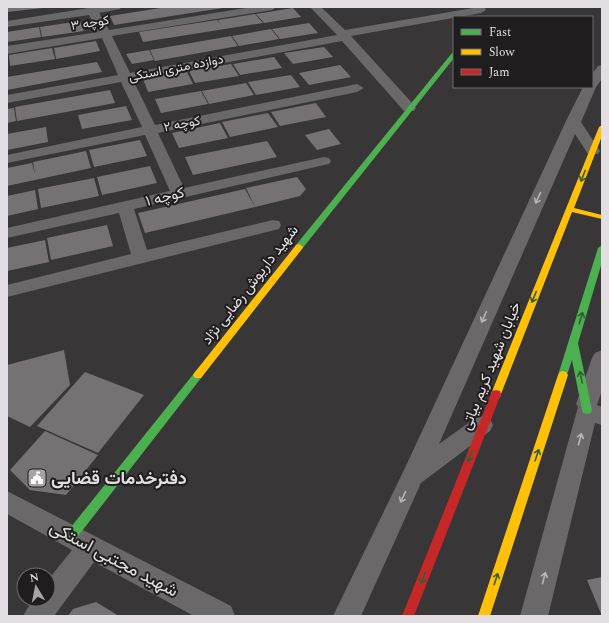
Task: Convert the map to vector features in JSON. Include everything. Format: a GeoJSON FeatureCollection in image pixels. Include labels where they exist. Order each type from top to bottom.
{"type":"FeatureCollection","features":[{"type":"Feature","properties":{"kind":"main road","name":"شهید داریوش رضایی نژاد"},"geometry":{"type":"LineString","coordinates":[[81,541],[409,108],[453,55]]}},
{"type":"Feature","properties":{"kind":"main road","name":"خیابان شهید کریم بیاتی"},"geometry":{"type":"LineString","coordinates":[[408,616],[482,425],[602,127]]}},
{"type":"Feature","properties":{"kind":"main road"},"geometry":{"type":"LineString","coordinates":[[570,209],[602,216]]}},
{"type":"Feature","properties":{"kind":"main road"},"geometry":{"type":"LineString","coordinates":[[484,616],[574,344],[602,248]]}},
{"type":"Feature","properties":{"kind":"main road"},"geometry":{"type":"LineString","coordinates":[[574,344],[592,410]]}},
{"type":"Feature","properties":{"kind":"street"},"geometry":{"type":"LineString","coordinates":[[7,24],[116,7]]}},
{"type":"Feature","properties":{"kind":"street","name":"کوچه ۳"},"geometry":{"type":"LineString","coordinates":[[7,50],[272,7]]}},
{"type":"Feature","properties":{"kind":"street"},"geometry":{"type":"LineString","coordinates":[[315,7],[344,36],[409,108]]}},
{"type":"Feature","properties":{"kind":"street"},"geometry":{"type":"LineString","coordinates":[[92,11],[106,34],[179,193]]}},
{"type":"Feature","properties":{"kind":"street","name":"دوازده متری استکی"},"geometry":{"type":"LineString","coordinates":[[455,16],[483,11]]}},
{"type":"Feature","properties":{"kind":"street","name":"دوازده متری استکی"},"geometry":{"type":"LineString","coordinates":[[7,99],[453,16]]}},
{"type":"Feature","properties":{"kind":"street"},"geometry":{"type":"LineString","coordinates":[[593,82],[602,69]]}},
{"type":"Feature","properties":{"kind":"street","name":"کوچه ۲"},"geometry":{"type":"LineString","coordinates":[[7,159],[356,88]]}},
{"type":"Feature","properties":{"kind":"street"},"geometry":{"type":"LineString","coordinates":[[347,616],[413,476],[573,121],[590,88]]}},
{"type":"Feature","properties":{"kind":"street"},"geometry":{"type":"LineString","coordinates":[[573,121],[593,151]]}},
{"type":"Feature","properties":{"kind":"street","name":"کوچه ۱"},"geometry":{"type":"LineString","coordinates":[[7,233],[324,161]]}},
{"type":"Feature","properties":{"kind":"street"},"geometry":{"type":"LineString","coordinates":[[125,207],[141,258]]}},
{"type":"Feature","properties":{"kind":"street"},"geometry":{"type":"LineString","coordinates":[[7,291],[273,225]]}},
{"type":"Feature","properties":{"kind":"street"},"geometry":{"type":"LineString","coordinates":[[534,616],[592,410],[602,358]]}},
{"type":"Feature","properties":{"kind":"street"},"geometry":{"type":"LineString","coordinates":[[413,476],[482,425]]}},
{"type":"Feature","properties":{"kind":"street","name":"شهید مجتبی استکی"},"geometry":{"type":"LineString","coordinates":[[7,502],[221,616]]}},
{"type":"Feature","properties":{"kind":"street"},"geometry":{"type":"LineString","coordinates":[[37,616],[81,541]]}},
{"type":"Feature","properties":{"kind":"building"},"geometry":{"type":"Polygon","coordinates":[[[7,7],[43,7],[43,8],[7,12],[7,7]]]}},
{"type":"Feature","properties":{"kind":"building"},"geometry":{"type":"Polygon","coordinates":[[[167,7],[223,8],[114,25],[110,16],[167,7]]]}},
{"type":"Feature","properties":{"kind":"building"},"geometry":{"type":"Polygon","coordinates":[[[293,8],[301,17],[264,23],[256,14],[293,8]]]}},
{"type":"Feature","properties":{"kind":"building"},"geometry":{"type":"Polygon","coordinates":[[[255,14],[263,23],[143,42],[139,32],[217,20],[221,25],[218,20],[255,14]]]}},
{"type":"Feature","properties":{"kind":"building"},"geometry":{"type":"Polygon","coordinates":[[[80,21],[84,31],[42,37],[40,27],[80,21]]]}},
{"type":"Feature","properties":{"kind":"building"},"geometry":{"type":"Polygon","coordinates":[[[309,23],[318,33],[280,39],[272,29],[309,23]]]}},
{"type":"Feature","properties":{"kind":"building"},"geometry":{"type":"Polygon","coordinates":[[[39,27],[41,37],[7,42],[7,32],[39,27]]]}},
{"type":"Feature","properties":{"kind":"building"},"geometry":{"type":"Polygon","coordinates":[[[271,29],[279,39],[239,46],[232,36],[271,29]]]}},
{"type":"Feature","properties":{"kind":"building"},"geometry":{"type":"Polygon","coordinates":[[[231,36],[238,46],[155,61],[150,50],[231,36]]]}},
{"type":"Feature","properties":{"kind":"building"},"geometry":{"type":"Polygon","coordinates":[[[96,41],[100,51],[56,59],[54,48],[96,41]]]}},
{"type":"Feature","properties":{"kind":"building"},"geometry":{"type":"Polygon","coordinates":[[[324,47],[333,57],[293,64],[284,53],[324,47]]]}},
{"type":"Feature","properties":{"kind":"building"},"geometry":{"type":"Polygon","coordinates":[[[52,48],[55,59],[10,66],[9,55],[52,48]]]}},
{"type":"Feature","properties":{"kind":"building"},"geometry":{"type":"Polygon","coordinates":[[[149,50],[154,60],[132,64],[126,54],[149,50]]]}},
{"type":"Feature","properties":{"kind":"building"},"geometry":{"type":"Polygon","coordinates":[[[274,57],[282,68],[240,75],[233,64],[274,57]]]}},
{"type":"Feature","properties":{"kind":"building"},"geometry":{"type":"Polygon","coordinates":[[[97,62],[102,72],[7,90],[7,77],[97,62]]]}},
{"type":"Feature","properties":{"kind":"building"},"geometry":{"type":"Polygon","coordinates":[[[231,64],[239,76],[195,83],[189,71],[231,64]]]}},
{"type":"Feature","properties":{"kind":"building"},"geometry":{"type":"Polygon","coordinates":[[[340,65],[351,77],[309,85],[299,73],[340,65]]]}},
{"type":"Feature","properties":{"kind":"building"},"geometry":{"type":"Polygon","coordinates":[[[187,72],[193,84],[148,92],[143,79],[187,72]]]}},
{"type":"Feature","properties":{"kind":"building"},"geometry":{"type":"Polygon","coordinates":[[[291,75],[300,87],[256,95],[248,82],[291,75]]]}},
{"type":"Feature","properties":{"kind":"building"},"geometry":{"type":"Polygon","coordinates":[[[246,83],[254,95],[209,104],[202,91],[246,83]]]}},
{"type":"Feature","properties":{"kind":"building"},"geometry":{"type":"Polygon","coordinates":[[[110,90],[115,103],[17,121],[15,107],[110,90]]]}},
{"type":"Feature","properties":{"kind":"building"},"geometry":{"type":"Polygon","coordinates":[[[201,91],[208,104],[161,113],[155,99],[201,91]]]}},
{"type":"Feature","properties":{"kind":"building"},"geometry":{"type":"Polygon","coordinates":[[[316,103],[326,117],[280,126],[271,112],[316,103]]]}},
{"type":"Feature","properties":{"kind":"building"},"geometry":{"type":"Polygon","coordinates":[[[126,106],[132,120],[82,129],[78,115],[126,106]]]}},
{"type":"Feature","properties":{"kind":"building"},"geometry":{"type":"Polygon","coordinates":[[[14,108],[16,121],[7,123],[7,109],[14,108]]]}},
{"type":"Feature","properties":{"kind":"building"},"geometry":{"type":"Polygon","coordinates":[[[268,113],[278,127],[230,137],[222,122],[268,113]]]}},
{"type":"Feature","properties":{"kind":"building"},"geometry":{"type":"Polygon","coordinates":[[[220,123],[228,138],[179,148],[172,133],[220,123]]]}},
{"type":"Feature","properties":{"kind":"building"},"geometry":{"type":"Polygon","coordinates":[[[46,127],[48,142],[7,150],[7,134],[46,127]]]}},
{"type":"Feature","properties":{"kind":"building"},"geometry":{"type":"Polygon","coordinates":[[[329,129],[341,144],[317,150],[305,135],[329,129]]]}},
{"type":"Feature","properties":{"kind":"building"},"geometry":{"type":"Polygon","coordinates":[[[140,140],[147,156],[94,167],[89,150],[140,140]]]}},
{"type":"Feature","properties":{"kind":"building"},"geometry":{"type":"Polygon","coordinates":[[[267,141],[277,157],[193,175],[185,157],[267,141]]]}},
{"type":"Feature","properties":{"kind":"building"},"geometry":{"type":"Polygon","coordinates":[[[86,151],[91,168],[7,186],[7,168],[32,163],[35,174],[33,162],[86,151]]]}},
{"type":"Feature","properties":{"kind":"building"},"geometry":{"type":"Polygon","coordinates":[[[150,166],[157,183],[102,195],[97,177],[150,166]]]}},
{"type":"Feature","properties":{"kind":"building"},"geometry":{"type":"Polygon","coordinates":[[[297,177],[306,189],[300,196],[255,207],[246,188],[297,177]]]}},
{"type":"Feature","properties":{"kind":"building"},"geometry":{"type":"Polygon","coordinates":[[[94,178],[99,196],[41,208],[38,189],[94,178]]]}},
{"type":"Feature","properties":{"kind":"building"},"geometry":{"type":"Polygon","coordinates":[[[245,189],[255,207],[145,233],[138,213],[245,189]]]}},
{"type":"Feature","properties":{"kind":"building"},"geometry":{"type":"Polygon","coordinates":[[[35,190],[38,209],[7,216],[7,196],[35,190]]]}},
{"type":"Feature","properties":{"kind":"building"},"geometry":{"type":"Polygon","coordinates":[[[107,225],[113,246],[51,260],[47,238],[107,225]]]}},
{"type":"Feature","properties":{"kind":"building"},"geometry":{"type":"Polygon","coordinates":[[[45,240],[49,262],[7,271],[7,248],[45,240]]]}},
{"type":"Feature","properties":{"kind":"building"},"geometry":{"type":"Polygon","coordinates":[[[64,350],[70,385],[30,427],[7,416],[7,365],[64,350]]]}},
{"type":"Feature","properties":{"kind":"building"},"geometry":{"type":"Polygon","coordinates":[[[85,372],[144,395],[98,453],[37,426],[85,372]]]}},
{"type":"Feature","properties":{"kind":"building"},"geometry":{"type":"Polygon","coordinates":[[[45,431],[98,455],[66,495],[30,490],[10,470],[45,431]]]}},
{"type":"Feature","properties":{"kind":"building"},"geometry":{"type":"Polygon","coordinates":[[[602,577],[602,616],[587,580],[602,577]]]}},
{"type":"Feature","properties":{"kind":"building"},"geometry":{"type":"Polygon","coordinates":[[[96,602],[119,616],[68,616],[73,609],[96,602]]]}},
{"type":"Feature","properties":{"kind":"traffic: fast"},"geometry":{"type":"LineString","coordinates":[[299,247],[453,55]]}},
{"type":"Feature","properties":{"kind":"traffic: fast"},"geometry":{"type":"LineString","coordinates":[[563,375],[602,248]]}},
{"type":"Feature","properties":{"kind":"traffic: fast"},"geometry":{"type":"LineString","coordinates":[[574,345],[587,410]]}},
{"type":"Feature","properties":{"kind":"traffic: fast"},"geometry":{"type":"LineString","coordinates":[[71,536],[198,375]]}},
{"type":"Feature","properties":{"kind":"traffic: slow"},"geometry":{"type":"LineString","coordinates":[[496,394],[602,127]]}},
{"type":"Feature","properties":{"kind":"traffic: slow"},"geometry":{"type":"LineString","coordinates":[[570,209],[602,217]]}},
{"type":"Feature","properties":{"kind":"traffic: slow"},"geometry":{"type":"LineString","coordinates":[[198,375],[299,247]]}},
{"type":"Feature","properties":{"kind":"traffic: slow"},"geometry":{"type":"LineString","coordinates":[[484,616],[563,375]]}},
{"type":"Feature","properties":{"kind":"traffic: jam"},"geometry":{"type":"LineString","coordinates":[[408,616],[496,394]]}},
{"type":"Feature","properties":{"kind":"place","name":"دفترخدمات قضایی"},"geometry":{"type":"Point","coordinates":[37,478]}}]}
